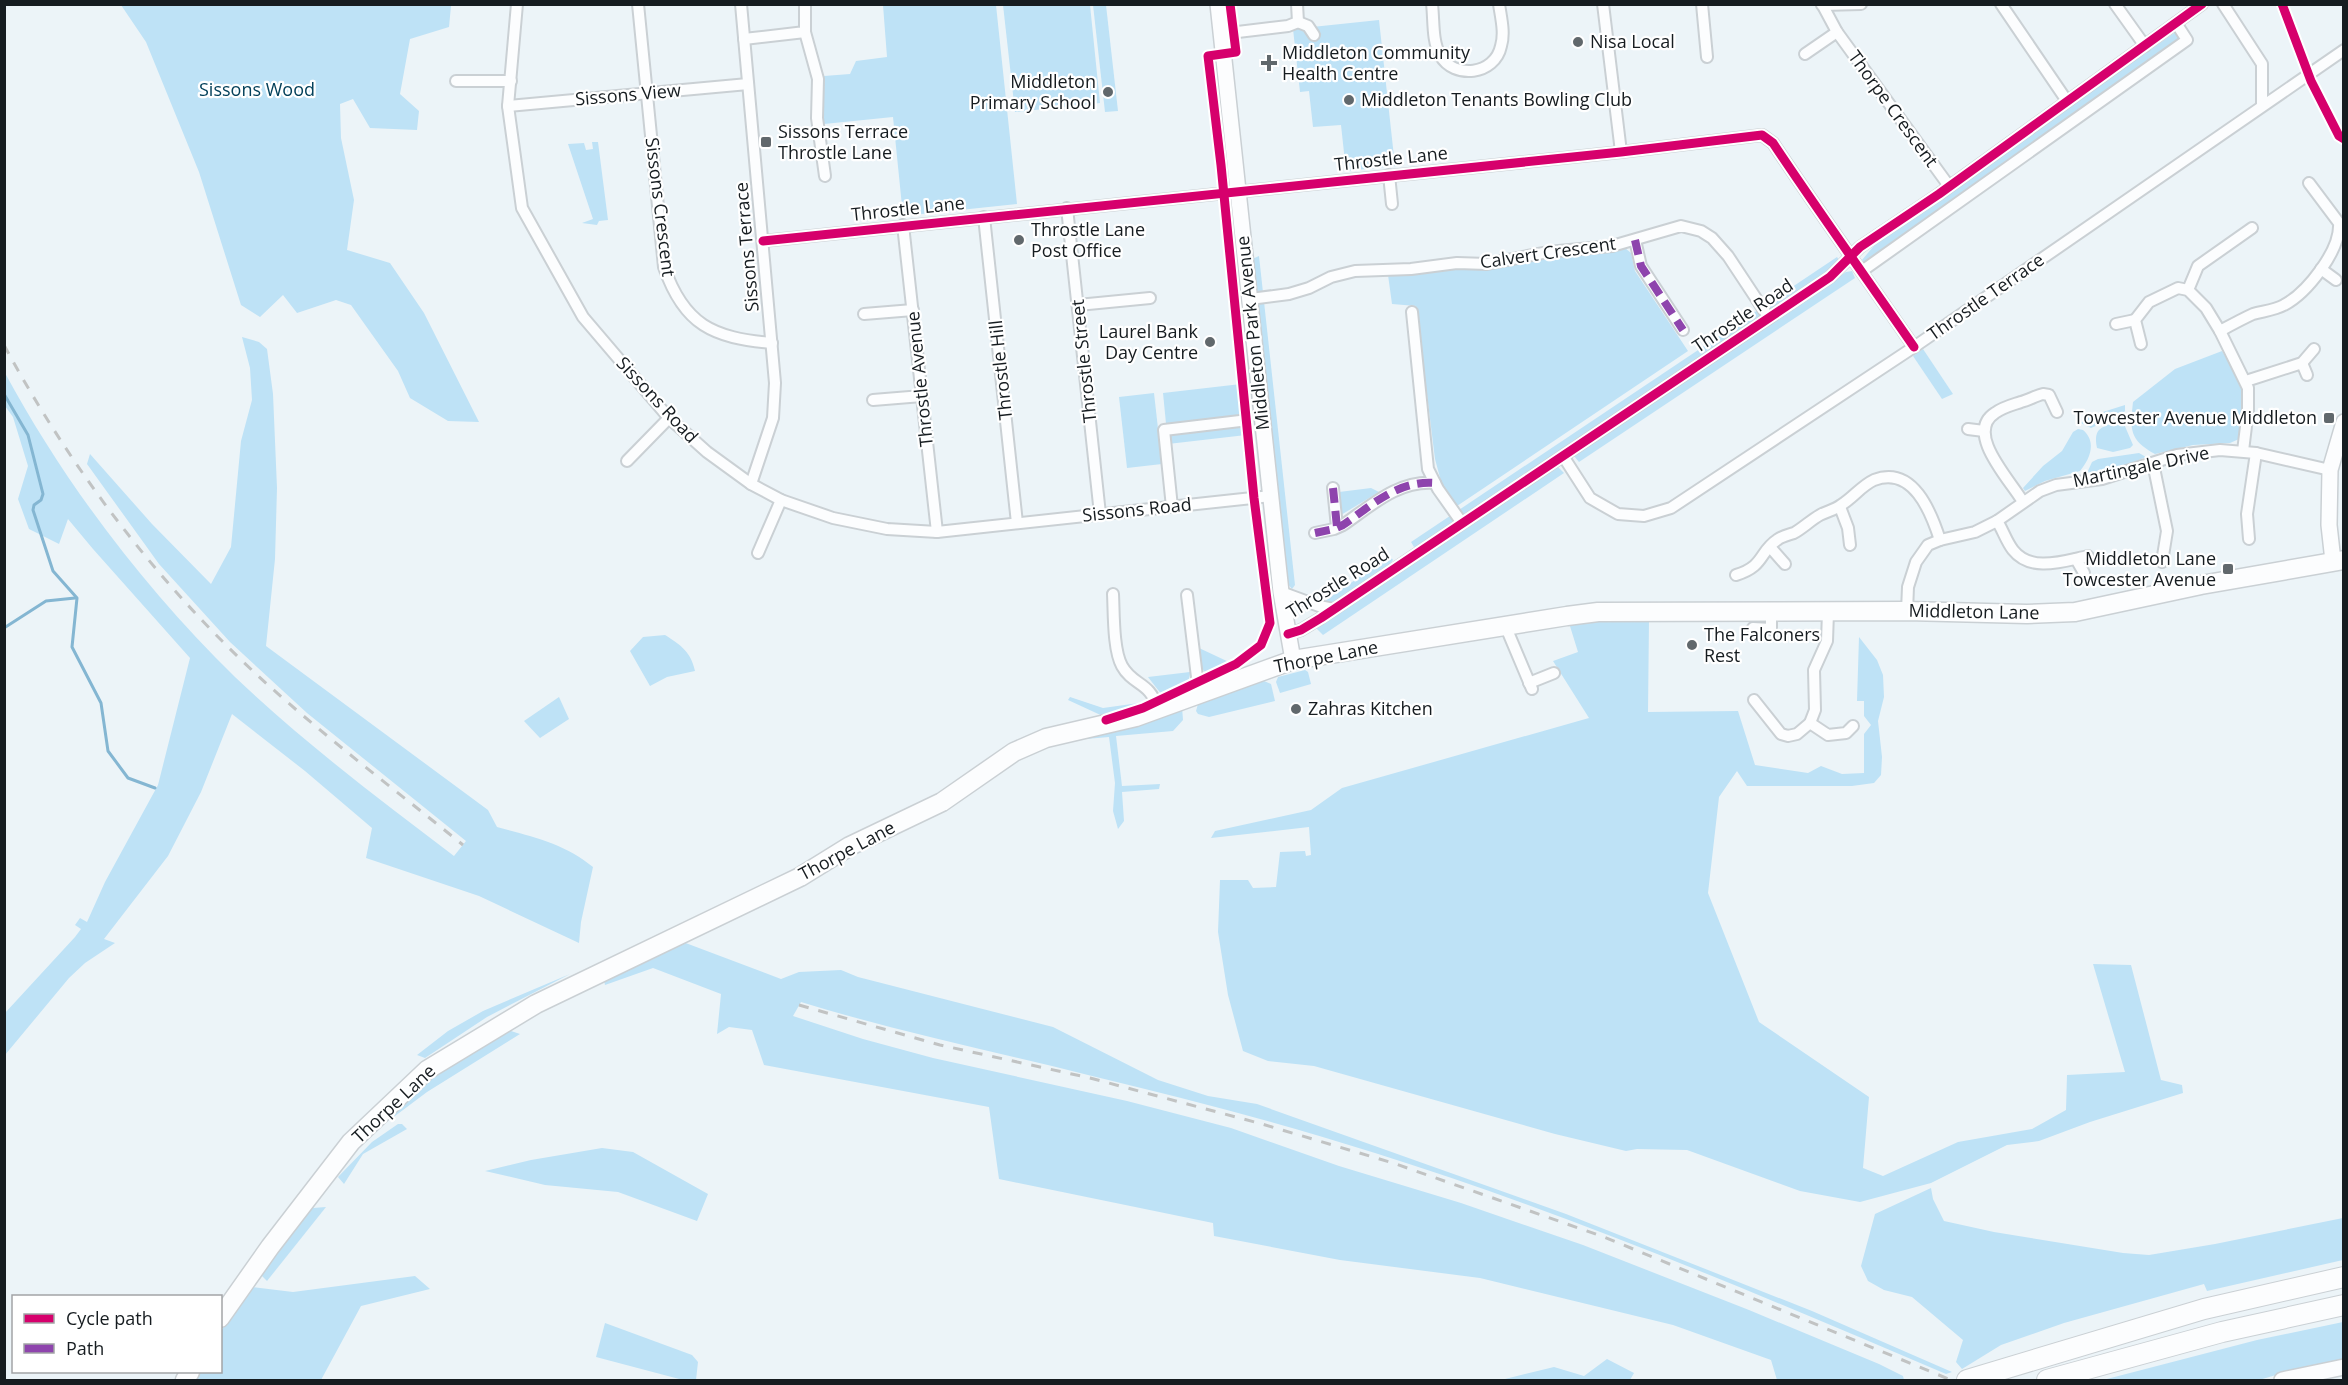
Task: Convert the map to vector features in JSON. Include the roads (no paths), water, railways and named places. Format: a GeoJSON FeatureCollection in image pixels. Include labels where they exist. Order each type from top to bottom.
{"type":"FeatureCollection","features":[{"type":"Feature","properties":{"kind":"highway"},"geometry":{"type":"LineString","coordinates":[[1967,1380],[2204,1309],[2343,1277]]}},
{"type":"Feature","properties":{"kind":"highway"},"geometry":{"type":"LineString","coordinates":[[2050,1380],[2222,1332],[2343,1305]]}},
{"type":"Feature","properties":{"kind":"main road","name":"Middleton Lane"},"geometry":{"type":"LineString","coordinates":[[1598,612],[1775,623],[1828,612],[2027,614],[2075,612],[2201,585],[2338,561]]}},
{"type":"Feature","properties":{"kind":"main road","name":"Thorpe Lane"},"geometry":{"type":"LineString","coordinates":[[222,1315],[270,1247],[351,1142],[427,1070],[528,1009],[800,877],[850,846],[942,802],[1014,752],[1046,738],[1115,723],[1158,709],[1293,660],[1598,612]]}},
{"type":"Feature","properties":{"kind":"street","name":"Sissons Road"},"geometry":{"type":"LineString","coordinates":[[517,4],[508,106],[522,208],[583,317],[669,418],[707,452],[751,484],[781,500],[832,518],[887,529],[937,532],[1271,496]]}},
{"type":"Feature","properties":{"kind":"street","name":"Sissons Crescent"},"geometry":{"type":"LineString","coordinates":[[638,4],[664,267],[673,293],[692,316],[714,332],[742,341],[772,343]]}},
{"type":"Feature","properties":{"kind":"street","name":"Sissons Terrace"},"geometry":{"type":"LineString","coordinates":[[741,4],[776,383],[773,418],[751,484]]}},
{"type":"Feature","properties":{"kind":"street"},"geometry":{"type":"LineString","coordinates":[[806,4],[805,32],[818,79],[817,118],[825,176]]}},
{"type":"Feature","properties":{"kind":"street","name":"Middleton Park Avenue"},"geometry":{"type":"LineString","coordinates":[[1218,4],[1281,592],[1293,660]]}},
{"type":"Feature","properties":{"kind":"street"},"geometry":{"type":"LineString","coordinates":[[1297,4],[1298,22]]}},
{"type":"Feature","properties":{"kind":"street"},"geometry":{"type":"LineString","coordinates":[[1432,4],[1436,45],[1440,56],[1457,70],[1468,72],[1479,71],[1488,66],[1496,58],[1501,48],[1503,37],[1499,4]]}},
{"type":"Feature","properties":{"kind":"street"},"geometry":{"type":"LineString","coordinates":[[1603,4],[1621,152]]}},
{"type":"Feature","properties":{"kind":"street"},"geometry":{"type":"LineString","coordinates":[[1702,4],[1707,57]]}},
{"type":"Feature","properties":{"kind":"street"},"geometry":{"type":"LineString","coordinates":[[1822,5],[1861,4]]}},
{"type":"Feature","properties":{"kind":"street"},"geometry":{"type":"LineString","coordinates":[[2001,4],[2067,101]]}},
{"type":"Feature","properties":{"kind":"street"},"geometry":{"type":"LineString","coordinates":[[2115,4],[2145,46]]}},
{"type":"Feature","properties":{"kind":"street","name":"Throstle Road"},"geometry":{"type":"LineString","coordinates":[[1288,634],[1301,630],[1334,609],[1830,277],[1860,247],[1949,186],[2202,4]]}},
{"type":"Feature","properties":{"kind":"street"},"geometry":{"type":"LineString","coordinates":[[2223,4],[2262,64],[2262,105]]}},
{"type":"Feature","properties":{"kind":"street","name":"Thorpe Crescent"},"geometry":{"type":"LineString","coordinates":[[1822,5],[1837,32],[1949,186]]}},
{"type":"Feature","properties":{"kind":"street"},"geometry":{"type":"LineString","coordinates":[[1221,34],[1288,26],[1298,22],[1308,26],[1314,34]]}},
{"type":"Feature","properties":{"kind":"street"},"geometry":{"type":"LineString","coordinates":[[1862,271],[2187,40],[2176,23]]}},
{"type":"Feature","properties":{"kind":"street"},"geometry":{"type":"LineString","coordinates":[[744,39],[805,32]]}},
{"type":"Feature","properties":{"kind":"street","name":"Thorpe Crescent"},"geometry":{"type":"LineString","coordinates":[[1805,54],[1837,32]]}},
{"type":"Feature","properties":{"kind":"street","name":"Throstle Terrace"},"geometry":{"type":"LineString","coordinates":[[1563,456],[1590,498],[1618,514],[1644,516],[1671,508],[1914,347],[2343,50]]}},
{"type":"Feature","properties":{"kind":"street"},"geometry":{"type":"LineString","coordinates":[[456,81],[511,81]]}},
{"type":"Feature","properties":{"kind":"street","name":"Sissons View"},"geometry":{"type":"LineString","coordinates":[[508,106],[748,84]]}},
{"type":"Feature","properties":{"kind":"street","name":"Throstle Lane"},"geometry":{"type":"LineString","coordinates":[[763,241],[1621,152],[1762,135],[1773,143],[1914,347]]}},
{"type":"Feature","properties":{"kind":"street","name":"Throstle Lane"},"geometry":{"type":"LineString","coordinates":[[1389,175],[1392,204]]}},
{"type":"Feature","properties":{"kind":"street"},"geometry":{"type":"LineString","coordinates":[[2220,331],[2254,314],[2283,306],[2296,298],[2321,269],[2337,242],[2338,223],[2309,183]]}},
{"type":"Feature","properties":{"kind":"street","name":"Throstle Street"},"geometry":{"type":"LineString","coordinates":[[1066,208],[1100,514]]}},
{"type":"Feature","properties":{"kind":"street","name":"Throstle Hill"},"geometry":{"type":"LineString","coordinates":[[984,217],[1017,523]]}},
{"type":"Feature","properties":{"kind":"street","name":"Throstle Avenue"},"geometry":{"type":"LineString","coordinates":[[903,225],[937,532]]}},
{"type":"Feature","properties":{"kind":"street","name":"Calvert Crescent"},"geometry":{"type":"LineString","coordinates":[[1250,299],[1289,294],[1309,288],[1330,277],[1355,271],[1412,269],[1457,262],[1487,264],[1548,252],[1612,246],[1681,226],[1701,231],[1712,238],[1728,256],[1769,318]]}},
{"type":"Feature","properties":{"kind":"street"},"geometry":{"type":"LineString","coordinates":[[2188,290],[2198,266],[2252,228]]}},
{"type":"Feature","properties":{"kind":"street"},"geometry":{"type":"LineString","coordinates":[[1635,240],[1641,266],[1683,330]]}},
{"type":"Feature","properties":{"kind":"street"},"geometry":{"type":"LineString","coordinates":[[2321,269],[2336,280]]}},
{"type":"Feature","properties":{"kind":"street"},"geometry":{"type":"LineString","coordinates":[[2116,324],[2135,320],[2149,302],[2157,297],[2178,288],[2188,290],[2206,308],[2246,381],[2249,404],[2243,451]]}},
{"type":"Feature","properties":{"kind":"street"},"geometry":{"type":"LineString","coordinates":[[1078,305],[1150,298]]}},
{"type":"Feature","properties":{"kind":"street"},"geometry":{"type":"LineString","coordinates":[[864,314],[913,310]]}},
{"type":"Feature","properties":{"kind":"street"},"geometry":{"type":"LineString","coordinates":[[1412,312],[1428,469],[1462,523]]}},
{"type":"Feature","properties":{"kind":"street"},"geometry":{"type":"LineString","coordinates":[[2135,320],[2142,344]]}},
{"type":"Feature","properties":{"kind":"street"},"geometry":{"type":"LineString","coordinates":[[2246,381],[2302,363],[2314,349]]}},
{"type":"Feature","properties":{"kind":"street"},"geometry":{"type":"LineString","coordinates":[[2302,363],[2307,375]]}},
{"type":"Feature","properties":{"kind":"street"},"geometry":{"type":"LineString","coordinates":[[2023,502],[1990,453],[1984,431],[1987,422],[1993,414],[2038,395],[2049,395],[2057,412]]}},
{"type":"Feature","properties":{"kind":"street"},"geometry":{"type":"LineString","coordinates":[[873,400],[922,396]]}},
{"type":"Feature","properties":{"kind":"street"},"geometry":{"type":"LineString","coordinates":[[627,461],[669,418]]}},
{"type":"Feature","properties":{"kind":"street"},"geometry":{"type":"LineString","coordinates":[[1172,507],[1164,430],[1240,422]]}},
{"type":"Feature","properties":{"kind":"street"},"geometry":{"type":"LineString","coordinates":[[2338,561],[2329,525],[2330,470],[2343,422]]}},
{"type":"Feature","properties":{"kind":"street"},"geometry":{"type":"LineString","coordinates":[[1968,429],[1984,431]]}},
{"type":"Feature","properties":{"kind":"street","name":"Martingale Drive"},"geometry":{"type":"LineString","coordinates":[[1906,611],[1908,587],[1916,562],[1928,545],[1975,532],[1997,521],[2023,502],[2056,485],[2118,476],[2152,463],[2196,452],[2243,451],[2330,470]]}},
{"type":"Feature","properties":{"kind":"street"},"geometry":{"type":"LineString","coordinates":[[2249,539],[2247,514],[2256,453]]}},
{"type":"Feature","properties":{"kind":"street"},"geometry":{"type":"LineString","coordinates":[[2152,463],[2167,531],[2162,562]]}},
{"type":"Feature","properties":{"kind":"street"},"geometry":{"type":"LineString","coordinates":[[1736,575],[1756,566],[1775,541],[1795,532],[1819,515],[1840,507],[1863,486],[1890,477],[1903,480],[1915,488],[1924,502],[1940,540]]}},
{"type":"Feature","properties":{"kind":"street"},"geometry":{"type":"LineString","coordinates":[[1316,533],[1337,527],[1402,486],[1420,482],[1435,483]]}},
{"type":"Feature","properties":{"kind":"street"},"geometry":{"type":"LineString","coordinates":[[1333,488],[1337,527]]}},
{"type":"Feature","properties":{"kind":"street"},"geometry":{"type":"LineString","coordinates":[[758,553],[781,500]]}},
{"type":"Feature","properties":{"kind":"street"},"geometry":{"type":"LineString","coordinates":[[1840,507],[1848,528],[1850,545]]}},
{"type":"Feature","properties":{"kind":"street"},"geometry":{"type":"LineString","coordinates":[[2235,514],[2247,514]]}},
{"type":"Feature","properties":{"kind":"street"},"geometry":{"type":"LineString","coordinates":[[1997,521],[2013,550],[2027,561],[2049,564],[2088,556]]}},
{"type":"Feature","properties":{"kind":"street"},"geometry":{"type":"LineString","coordinates":[[1770,547],[1785,564]]}},
{"type":"Feature","properties":{"kind":"street"},"geometry":{"type":"LineString","coordinates":[[2076,559],[2084,573]]}},
{"type":"Feature","properties":{"kind":"street","name":"Throstle Road"},"geometry":{"type":"LineString","coordinates":[[1281,592],[1334,609]]}},
{"type":"Feature","properties":{"kind":"street"},"geometry":{"type":"LineString","coordinates":[[1113,594],[1109,618],[1121,665],[1150,692],[1158,709]]}},
{"type":"Feature","properties":{"kind":"street"},"geometry":{"type":"LineString","coordinates":[[1187,595],[1197,677],[1201,692]]}},
{"type":"Feature","properties":{"kind":"street"},"geometry":{"type":"LineString","coordinates":[[1754,700],[1781,734],[1788,736],[1797,734],[1810,723],[1815,710],[1814,670],[1827,641],[1828,612]]}},
{"type":"Feature","properties":{"kind":"street"},"geometry":{"type":"LineString","coordinates":[[1753,628],[1775,623]]}},
{"type":"Feature","properties":{"kind":"street"},"geometry":{"type":"LineString","coordinates":[[1505,625],[1530,686],[1554,673]]}},
{"type":"Feature","properties":{"kind":"street"},"geometry":{"type":"LineString","coordinates":[[1810,723],[1828,735],[1845,733],[1853,726]]}},
{"type":"Feature","properties":{"kind":"street"},"geometry":{"type":"LineString","coordinates":[[2282,1380],[2343,1367]]}},
{"type":"Feature","properties":{"kind":"waterway"},"geometry":{"type":"LineString","coordinates":[[4,394],[28,435],[43,494],[41,500],[34,505],[33,510],[53,571],[77,598],[72,647],[101,703],[108,751],[128,778],[155,788]]}},
{"type":"Feature","properties":{"kind":"waterway"},"geometry":{"type":"LineString","coordinates":[[4,628],[46,601],[75,598]]}},
{"type":"Feature","properties":{"kind":"railway"},"geometry":{"type":"LineString","coordinates":[[4,345],[30,392],[89,482],[121,526],[191,608],[228,647],[291,705],[463,845]]}},
{"type":"Feature","properties":{"kind":"railway"},"geometry":{"type":"LineString","coordinates":[[799,1005],[940,1045],[1090,1078],[1262,1124],[1393,1163],[1604,1237],[1951,1380]]}},
{"type":"Feature","properties":{"kind":"place","name":"Nisa Local"},"geometry":{"type":"Point","coordinates":[1578,42]}},
{"type":"Feature","properties":{"kind":"place","name":"Middleton Community Health Centre"},"geometry":{"type":"Point","coordinates":[1269,63]}},
{"type":"Feature","properties":{"kind":"place","name":"Middleton Primary School"},"geometry":{"type":"Point","coordinates":[1108,92]}},
{"type":"Feature","properties":{"kind":"place","name":"Middleton Tenants Bowling Club"},"geometry":{"type":"Point","coordinates":[1349,100]}},
{"type":"Feature","properties":{"kind":"place","name":"Sissons Terrace Throstle Lane"},"geometry":{"type":"Point","coordinates":[766,142]}},
{"type":"Feature","properties":{"kind":"place","name":"Throstle Lane Post Office"},"geometry":{"type":"Point","coordinates":[1019,240]}},
{"type":"Feature","properties":{"kind":"place","name":"Laurel Bank Day Centre"},"geometry":{"type":"Point","coordinates":[1210,342]}},
{"type":"Feature","properties":{"kind":"place","name":"Towcester Avenue Middleton"},"geometry":{"type":"Point","coordinates":[2329,418]}},
{"type":"Feature","properties":{"kind":"place","name":"Middleton Lane Towcester Avenue"},"geometry":{"type":"Point","coordinates":[2228,569]}},
{"type":"Feature","properties":{"kind":"place","name":"The Falconers Rest"},"geometry":{"type":"Point","coordinates":[1692,645]}},
{"type":"Feature","properties":{"kind":"place","name":"Zahras Kitchen"},"geometry":{"type":"Point","coordinates":[1296,709]}},
{"type":"Feature","properties":{"kind":"park label","name":"Sissons Wood"},"geometry":{"type":"Point","coordinates":[257,90]}}]}
